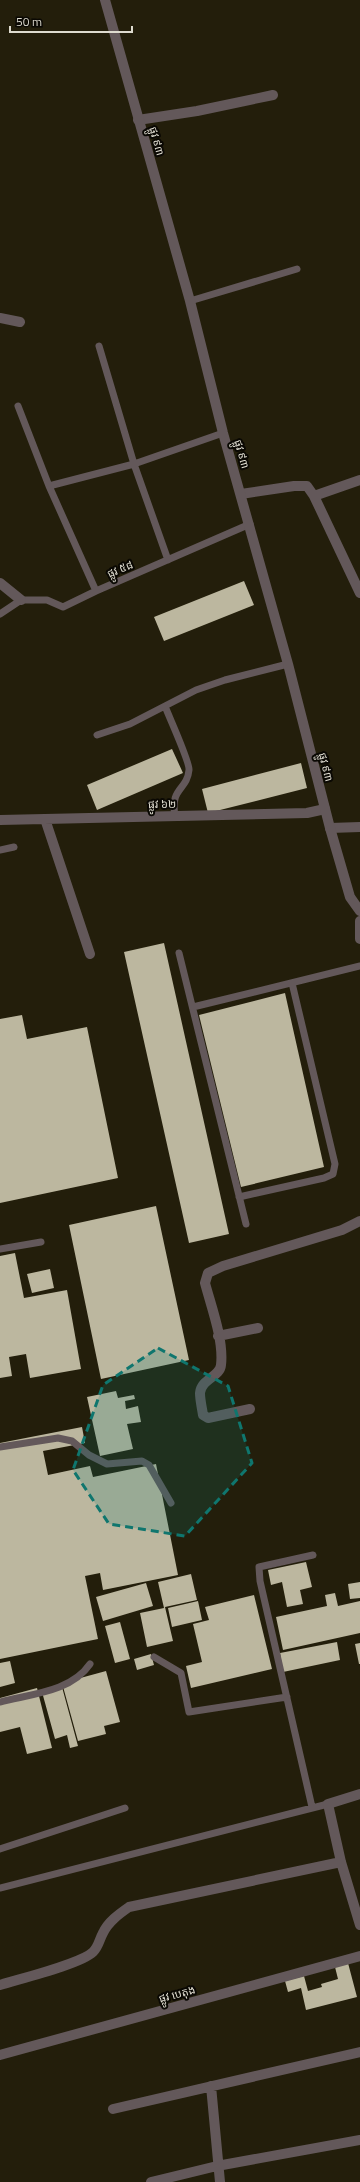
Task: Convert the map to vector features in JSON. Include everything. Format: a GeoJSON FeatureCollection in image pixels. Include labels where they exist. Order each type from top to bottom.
{"type":"FeatureCollection","features":[{"type":"Feature","properties":{"kind":"street","name":"ផ្លូវ ៩៣"},"geometry":{"type":"LineString","coordinates":[[106,0],[138,120],[190,301],[223,433],[250,524],[288,664],[330,828],[350,898],[360,911]]}},
{"type":"Feature","properties":{"kind":"street"},"geometry":{"type":"LineString","coordinates":[[138,120],[197,111],[273,95]]}},
{"type":"Feature","properties":{"kind":"street"},"geometry":{"type":"LineString","coordinates":[[0,318],[20,322]]}},
{"type":"Feature","properties":{"kind":"street"},"geometry":{"type":"LineString","coordinates":[[314,496],[360,480]]}},
{"type":"Feature","properties":{"kind":"street"},"geometry":{"type":"LineString","coordinates":[[241,494],[294,486],[307,486],[314,496],[360,593]]}},
{"type":"Feature","properties":{"kind":"street"},"geometry":{"type":"LineString","coordinates":[[0,583],[21,600]]}},
{"type":"Feature","properties":{"kind":"street","name":"ផ្លូវ ៦២"},"geometry":{"type":"LineString","coordinates":[[0,820],[308,813],[325,809]]}},
{"type":"Feature","properties":{"kind":"street"},"geometry":{"type":"LineString","coordinates":[[45,819],[90,954]]}},
{"type":"Feature","properties":{"kind":"street"},"geometry":{"type":"LineString","coordinates":[[330,828],[360,827]]}},
{"type":"Feature","properties":{"kind":"street"},"geometry":{"type":"LineString","coordinates":[[360,921],[360,940]]}},
{"type":"Feature","properties":{"kind":"street"},"geometry":{"type":"LineString","coordinates":[[250,1409],[208,1418],[203,1415],[200,1393],[205,1382],[217,1374],[221,1366],[218,1336],[205,1282],[208,1273],[223,1266],[342,1230],[360,1221]]}},
{"type":"Feature","properties":{"kind":"street"},"geometry":{"type":"LineString","coordinates":[[218,1336],[258,1328]]}},
{"type":"Feature","properties":{"kind":"street"},"geometry":{"type":"LineString","coordinates":[[360,1794],[328,1804],[341,1862],[360,1925]]}},
{"type":"Feature","properties":{"kind":"street"},"geometry":{"type":"LineString","coordinates":[[0,1985],[56,1968],[92,1953],[99,1945],[103,1932],[115,1916],[129,1907],[341,1862]]}},
{"type":"Feature","properties":{"kind":"street","name":"ផ្លូវ បេតុង"},"geometry":{"type":"LineString","coordinates":[[0,2055],[360,1956]]}},
{"type":"Feature","properties":{"kind":"street"},"geometry":{"type":"LineString","coordinates":[[113,2109],[360,2052]]}},
{"type":"Feature","properties":{"kind":"street"},"geometry":{"type":"LineString","coordinates":[[211,2086],[215,2123],[217,2166],[220,2182]]}},
{"type":"Feature","properties":{"kind":"street"},"geometry":{"type":"LineString","coordinates":[[151,2182],[217,2166],[360,2140]]}},
{"type":"Feature","properties":{"kind":"lane"},"geometry":{"type":"LineString","coordinates":[[190,301],[296,269]]}},
{"type":"Feature","properties":{"kind":"lane"},"geometry":{"type":"LineString","coordinates":[[99,346],[134,464],[168,560]]}},
{"type":"Feature","properties":{"kind":"lane"},"geometry":{"type":"LineString","coordinates":[[18,406],[49,486],[96,590]]}},
{"type":"Feature","properties":{"kind":"lane"},"geometry":{"type":"LineString","coordinates":[[49,486],[134,464],[223,433]]}},
{"type":"Feature","properties":{"kind":"lane","name":"ផ្លូវ ៥៨"},"geometry":{"type":"LineString","coordinates":[[21,600],[47,600],[63,607],[96,590],[250,524]]}},
{"type":"Feature","properties":{"kind":"lane"},"geometry":{"type":"LineString","coordinates":[[0,614],[21,600]]}},
{"type":"Feature","properties":{"kind":"lane"},"geometry":{"type":"LineString","coordinates":[[97,735],[130,724],[196,690],[225,680],[288,664]]}},
{"type":"Feature","properties":{"kind":"lane"},"geometry":{"type":"LineString","coordinates":[[165,706],[190,769],[186,780],[178,791],[173,803],[176,816]]}},
{"type":"Feature","properties":{"kind":"lane"},"geometry":{"type":"LineString","coordinates":[[0,850],[14,847]]}},
{"type":"Feature","properties":{"kind":"lane"},"geometry":{"type":"LineString","coordinates":[[179,953],[194,1007],[246,1224]]}},
{"type":"Feature","properties":{"kind":"lane"},"geometry":{"type":"LineString","coordinates":[[194,1007],[360,966]]}},
{"type":"Feature","properties":{"kind":"lane"},"geometry":{"type":"LineString","coordinates":[[240,1197],[324,1178],[333,1174],[335,1164],[292,983]]}},
{"type":"Feature","properties":{"kind":"lane"},"geometry":{"type":"LineString","coordinates":[[0,1249],[41,1242]]}},
{"type":"Feature","properties":{"kind":"lane"},"geometry":{"type":"LineString","coordinates":[[0,1447],[58,1438],[72,1441],[89,1455],[107,1464],[142,1461],[149,1465],[170,1503]]}},
{"type":"Feature","properties":{"kind":"lane"},"geometry":{"type":"LineString","coordinates":[[312,1807],[260,1582],[259,1567],[313,1555]]}},
{"type":"Feature","properties":{"kind":"lane"},"geometry":{"type":"LineString","coordinates":[[154,1658],[181,1673],[189,1712],[287,1697]]}},
{"type":"Feature","properties":{"kind":"lane"},"geometry":{"type":"LineString","coordinates":[[0,1702],[68,1685],[83,1675],[90,1664]]}},
{"type":"Feature","properties":{"kind":"lane"},"geometry":{"type":"LineString","coordinates":[[0,1888],[328,1804]]}},
{"type":"Feature","properties":{"kind":"lane"},"geometry":{"type":"LineString","coordinates":[[0,1849],[125,1808]]}},
{"type":"Feature","properties":{"kind":"highlighted area"},"geometry":{"type":"Polygon","coordinates":[[[158,1348],[228,1386],[252,1463],[185,1536],[109,1524],[73,1470],[103,1385],[158,1348]]]}},
{"type":"Feature","properties":{"kind":"building"},"geometry":{"type":"Polygon","coordinates":[[[244,581],[254,605],[164,641],[154,617],[244,581]]]}},
{"type":"Feature","properties":{"kind":"building"},"geometry":{"type":"Polygon","coordinates":[[[172,749],[183,773],[97,810],[87,785],[172,749]]]}},
{"type":"Feature","properties":{"kind":"building"},"geometry":{"type":"Polygon","coordinates":[[[301,763],[307,788],[208,813],[202,789],[301,763]]]}},
{"type":"Feature","properties":{"kind":"building"},"geometry":{"type":"Polygon","coordinates":[[[164,943],[229,1234],[189,1243],[124,952],[164,943]]]}},
{"type":"Feature","properties":{"kind":"building"},"geometry":{"type":"Polygon","coordinates":[[[285,993],[324,1167],[241,1187],[199,1015],[285,993]]]}},
{"type":"Feature","properties":{"kind":"building"},"geometry":{"type":"Polygon","coordinates":[[[22,1015],[27,1039],[87,1027],[118,1178],[0,1203],[0,1019],[22,1015]]]}},
{"type":"Feature","properties":{"kind":"building"},"geometry":{"type":"Polygon","coordinates":[[[156,1206],[189,1360],[101,1379],[69,1225],[156,1206]]]}},
{"type":"Feature","properties":{"kind":"building"},"geometry":{"type":"Polygon","coordinates":[[[15,1253],[24,1298],[67,1290],[81,1369],[30,1378],[26,1354],[9,1357],[12,1376],[0,1378],[0,1256],[15,1253]]]}},
{"type":"Feature","properties":{"kind":"building"},"geometry":{"type":"Polygon","coordinates":[[[50,1269],[54,1288],[32,1293],[27,1274],[50,1269]]]}},
{"type":"Feature","properties":{"kind":"building"},"geometry":{"type":"Polygon","coordinates":[[[116,1391],[118,1398],[134,1395],[135,1399],[125,1401],[126,1409],[138,1406],[141,1422],[127,1424],[133,1449],[100,1456],[87,1397],[116,1391]]]}},
{"type":"Feature","properties":{"kind":"building"},"geometry":{"type":"Polygon","coordinates":[[[82,1427],[85,1443],[43,1451],[48,1475],[90,1466],[93,1477],[156,1464],[178,1575],[103,1590],[100,1573],[85,1576],[98,1639],[0,1659],[0,1443],[82,1427]]]}},
{"type":"Feature","properties":{"kind":"building"},"geometry":{"type":"Polygon","coordinates":[[[306,1562],[312,1587],[300,1590],[303,1604],[287,1607],[282,1582],[271,1585],[268,1570],[306,1562]]]}},
{"type":"Feature","properties":{"kind":"building"},"geometry":{"type":"Polygon","coordinates":[[[191,1574],[197,1600],[165,1607],[173,1641],[147,1647],[140,1613],[164,1608],[158,1582],[191,1574]]]}},
{"type":"Feature","properties":{"kind":"building"},"geometry":{"type":"Polygon","coordinates":[[[360,1582],[360,1598],[350,1599],[348,1584],[360,1582]]]}},
{"type":"Feature","properties":{"kind":"building"},"geometry":{"type":"Polygon","coordinates":[[[146,1583],[153,1606],[103,1621],[96,1597],[146,1583]]]}},
{"type":"Feature","properties":{"kind":"building"},"geometry":{"type":"Polygon","coordinates":[[[335,1593],[338,1606],[360,1601],[360,1633],[283,1650],[276,1617],[327,1606],[325,1595],[335,1593]]]}},
{"type":"Feature","properties":{"kind":"building"},"geometry":{"type":"Polygon","coordinates":[[[254,1595],[272,1669],[191,1688],[186,1666],[202,1662],[193,1624],[209,1620],[205,1607],[254,1595]]]}},
{"type":"Feature","properties":{"kind":"building"},"geometry":{"type":"Polygon","coordinates":[[[198,1601],[202,1620],[172,1627],[168,1608],[198,1601]]]}},
{"type":"Feature","properties":{"kind":"building"},"geometry":{"type":"Polygon","coordinates":[[[120,1622],[130,1659],[115,1663],[105,1626],[120,1622]]]}},
{"type":"Feature","properties":{"kind":"building"},"geometry":{"type":"Polygon","coordinates":[[[337,1642],[340,1660],[283,1672],[280,1653],[337,1642]]]}},
{"type":"Feature","properties":{"kind":"building"},"geometry":{"type":"Polygon","coordinates":[[[360,1643],[360,1664],[359,1664],[355,1644],[360,1643]]]}},
{"type":"Feature","properties":{"kind":"building"},"geometry":{"type":"Polygon","coordinates":[[[151,1654],[154,1665],[137,1670],[134,1659],[151,1654]]]}},
{"type":"Feature","properties":{"kind":"building"},"geometry":{"type":"Polygon","coordinates":[[[10,1661],[15,1683],[0,1687],[0,1663],[10,1661]]]}},
{"type":"Feature","properties":{"kind":"building"},"geometry":{"type":"Polygon","coordinates":[[[106,1671],[120,1722],[104,1726],[106,1734],[78,1741],[62,1683],[106,1671]]]}},
{"type":"Feature","properties":{"kind":"building"},"geometry":{"type":"Polygon","coordinates":[[[62,1687],[78,1746],[70,1748],[67,1735],[55,1739],[42,1692],[62,1687]]]}},
{"type":"Feature","properties":{"kind":"building"},"geometry":{"type":"Polygon","coordinates":[[[37,1688],[52,1748],[27,1754],[20,1727],[0,1732],[0,1698],[37,1688]]]}},
{"type":"Feature","properties":{"kind":"building"},"geometry":{"type":"Polygon","coordinates":[[[348,1963],[357,1997],[306,2010],[301,1988],[288,1992],[285,1981],[304,1976],[308,1991],[322,1987],[321,1984],[338,1979],[335,1967],[348,1963]]]}}]}
